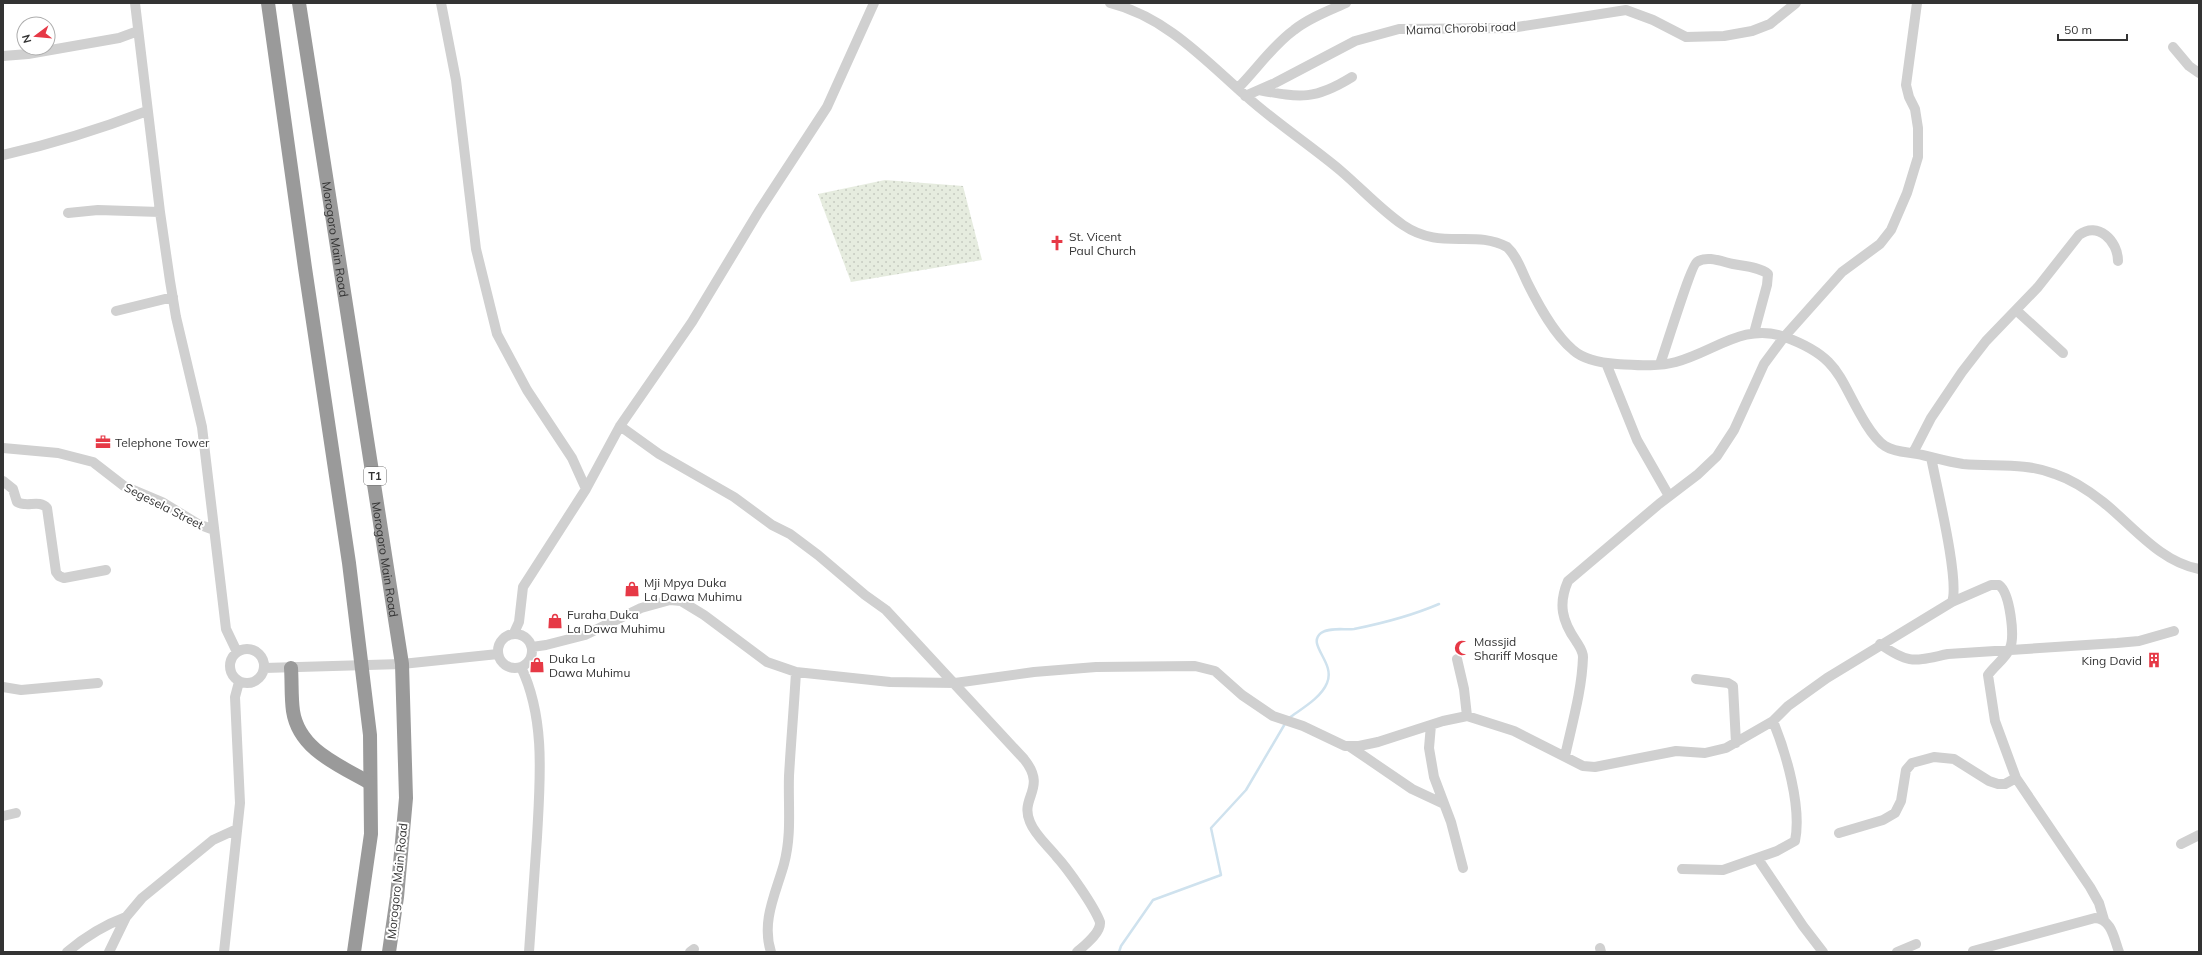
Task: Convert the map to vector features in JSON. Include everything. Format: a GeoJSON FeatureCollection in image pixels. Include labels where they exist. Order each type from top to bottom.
{"type":"FeatureCollection","features":[{"type":"Feature","properties":{"kind":"highway"},"geometry":{"type":"LineString","coordinates":[[268,3],[305,268],[349,564],[370,735],[370,834],[354,952]]}},
{"type":"Feature","properties":{"kind":"highway","name":"Morogoro Main Road"},"geometry":{"type":"LineString","coordinates":[[300,3],[402,664],[406,798],[397,897],[389,952]]}},
{"type":"Feature","properties":{"kind":"highway"},"geometry":{"type":"LineString","coordinates":[[292,668],[293,711],[301,736],[321,754],[370,783]]}},
{"type":"Feature","properties":{"kind":"street"},"geometry":{"type":"LineString","coordinates":[[134,3],[160,212],[173,297],[202,427],[226,630],[237,652]]}},
{"type":"Feature","properties":{"kind":"street"},"geometry":{"type":"LineString","coordinates":[[441,3],[456,80],[476,249],[497,334],[527,390],[572,458],[586,489]]}},
{"type":"Feature","properties":{"kind":"street"},"geometry":{"type":"LineString","coordinates":[[514,633],[527,638],[532,647],[531,657],[521,667],[507,666],[498,654],[501,640],[514,633],[519,622],[522,587],[586,489],[620,426],[692,322],[759,211],[827,107],[874,3]]}},
{"type":"Feature","properties":{"kind":"street"},"geometry":{"type":"LineString","coordinates":[[1110,3],[1142,15],[1180,38],[1241,92],[1340,170],[1393,218],[1411,230],[1427,237],[1486,240],[1496,242],[1507,247],[1511,251],[1541,307],[1567,343],[1574,351],[1583,356],[1606,363],[1637,365],[1660,364],[1682,360],[1732,338],[1754,333],[1784,337],[1820,354],[1834,366],[1858,412],[1883,445],[1891,449],[1963,464],[2031,466],[2064,477],[2102,501],[2167,556],[2184,566],[2199,569]]}},
{"type":"Feature","properties":{"kind":"street"},"geometry":{"type":"LineString","coordinates":[[1241,92],[1275,46],[1295,29],[1346,3]]}},
{"type":"Feature","properties":{"kind":"street","name":"Mama Chorobi road"},"geometry":{"type":"LineString","coordinates":[[1241,92],[1259,90],[1276,83],[1355,41],[1390,31],[1412,28],[1452,30],[1511,28],[1625,6],[1686,37],[1697,38],[1724,36],[1752,31],[1770,24],[1796,3]]}},
{"type":"Feature","properties":{"kind":"street"},"geometry":{"type":"LineString","coordinates":[[1565,756],[1578,696],[1584,655],[1568,628],[1562,611],[1561,603],[1565,587],[1569,579],[1669,496],[1697,475],[1725,445],[1734,430],[1758,376],[1784,337],[1842,272],[1886,237],[1894,224],[1907,193],[1918,157],[1919,143],[1915,109],[1909,97],[1906,85],[1917,3]]}},
{"type":"Feature","properties":{"kind":"street"},"geometry":{"type":"LineString","coordinates":[[3,56],[28,54],[119,38],[138,31]]}},
{"type":"Feature","properties":{"kind":"street"},"geometry":{"type":"LineString","coordinates":[[2174,47],[2189,66],[2199,73]]}},
{"type":"Feature","properties":{"kind":"street"},"geometry":{"type":"LineString","coordinates":[[1259,90],[1287,95],[1310,96],[1324,92],[1352,77]]}},
{"type":"Feature","properties":{"kind":"street"},"geometry":{"type":"LineString","coordinates":[[3,155],[48,145],[103,128],[147,111]]}},
{"type":"Feature","properties":{"kind":"street"},"geometry":{"type":"LineString","coordinates":[[68,213],[98,210],[160,212]]}},
{"type":"Feature","properties":{"kind":"street"},"geometry":{"type":"LineString","coordinates":[[1913,453],[1931,418],[1986,340],[2038,287],[2076,238],[2085,231],[2096,231],[2109,237],[2117,248],[2118,261]]}},
{"type":"Feature","properties":{"kind":"street"},"geometry":{"type":"LineString","coordinates":[[1660,364],[1684,296],[1690,272],[1694,264],[1700,260],[1717,260],[1759,270],[1768,274],[1767,285],[1754,333]]}},
{"type":"Feature","properties":{"kind":"street"},"geometry":{"type":"LineString","coordinates":[[116,311],[173,297]]}},
{"type":"Feature","properties":{"kind":"street"},"geometry":{"type":"LineString","coordinates":[[2016,310],[2063,353]]}},
{"type":"Feature","properties":{"kind":"street"},"geometry":{"type":"LineString","coordinates":[[1606,363],[1634,434],[1669,496]]}},
{"type":"Feature","properties":{"kind":"street"},"geometry":{"type":"LineString","coordinates":[[620,426],[659,454],[734,497],[772,525],[790,534],[818,555],[865,595],[886,610],[955,683],[1024,760],[1033,772],[1035,785],[1028,806],[1030,824],[1066,867],[1100,922],[1100,927],[1097,932],[1077,952]]}},
{"type":"Feature","properties":{"kind":"street","name":"Segesela Street"},"geometry":{"type":"LineString","coordinates":[[3,448],[58,453],[93,462],[124,486],[162,502],[198,524],[214,530]]}},
{"type":"Feature","properties":{"kind":"street"},"geometry":{"type":"LineString","coordinates":[[1931,457],[1950,559],[1954,592],[1952,602]]}},
{"type":"Feature","properties":{"kind":"street"},"geometry":{"type":"LineString","coordinates":[[3,480],[13,489],[17,502],[22,505],[40,503],[47,508],[56,572],[59,576],[64,578],[106,570]]}},
{"type":"Feature","properties":{"kind":"street"},"geometry":{"type":"LineString","coordinates":[[1349,746],[1378,742],[1431,725],[1467,716],[1514,731],[1582,766],[1595,767],[1676,751],[1705,753],[1717,752],[1773,722],[1788,706],[1880,644],[1940,611],[1952,602],[1991,585],[1999,585],[2007,598],[2012,636],[2009,650],[1990,672],[1988,678],[1994,721],[2016,778],[2090,887],[2099,903],[2104,920],[2109,925],[2119,952]]}},
{"type":"Feature","properties":{"kind":"street"},"geometry":{"type":"LineString","coordinates":[[532,647],[585,635],[641,608],[670,600],[681,601],[704,615],[767,662],[796,672],[890,682],[955,683],[1034,672],[1096,667],[1203,667],[1215,671],[1242,695],[1273,716],[1303,726],[1349,746],[1412,790],[1444,804]]}},
{"type":"Feature","properties":{"kind":"street"},"geometry":{"type":"LineString","coordinates":[[1880,644],[1900,658],[1910,660],[1948,654],[2139,641],[2174,631]]}},
{"type":"Feature","properties":{"kind":"street"},"geometry":{"type":"LineString","coordinates":[[2012,636],[2028,649]]}},
{"type":"Feature","properties":{"kind":"street"},"geometry":{"type":"LineString","coordinates":[[246,649],[256,651],[262,658],[264,668],[261,677],[253,683],[239,682],[232,675],[230,665],[237,652],[246,649]]}},
{"type":"Feature","properties":{"kind":"street"},"geometry":{"type":"LineString","coordinates":[[264,668],[402,664],[498,654]]}},
{"type":"Feature","properties":{"kind":"street"},"geometry":{"type":"LineString","coordinates":[[1456,659],[1464,689],[1467,716]]}},
{"type":"Feature","properties":{"kind":"street"},"geometry":{"type":"LineString","coordinates":[[521,667],[531,688],[539,736],[540,787],[529,952]]}},
{"type":"Feature","properties":{"kind":"street"},"geometry":{"type":"LineString","coordinates":[[771,952],[766,932],[768,917],[784,866],[790,830],[789,777],[796,672]]}},
{"type":"Feature","properties":{"kind":"street"},"geometry":{"type":"LineString","coordinates":[[1696,679],[1733,686],[1736,743]]}},
{"type":"Feature","properties":{"kind":"street"},"geometry":{"type":"LineString","coordinates":[[224,952],[238,829],[239,763],[235,696],[239,682]]}},
{"type":"Feature","properties":{"kind":"street"},"geometry":{"type":"LineString","coordinates":[[3,687],[21,690],[98,683]]}},
{"type":"Feature","properties":{"kind":"street"},"geometry":{"type":"LineString","coordinates":[[1682,869],[1724,870],[1758,859],[1790,845],[1795,841],[1797,831],[1797,814],[1783,746],[1773,722]]}},
{"type":"Feature","properties":{"kind":"street"},"geometry":{"type":"LineString","coordinates":[[1431,725],[1429,748],[1434,777],[1464,868]]}},
{"type":"Feature","properties":{"kind":"street"},"geometry":{"type":"LineString","coordinates":[[1839,833],[1878,822],[1895,813],[1901,801],[1906,770],[1912,763],[1934,757],[1952,758],[1998,784],[2005,784],[2016,778]]}},
{"type":"Feature","properties":{"kind":"street"},"geometry":{"type":"LineString","coordinates":[[3,816],[16,813]]}},
{"type":"Feature","properties":{"kind":"street"},"geometry":{"type":"LineString","coordinates":[[108,952],[126,918],[142,898],[191,856],[213,840],[238,829]]}},
{"type":"Feature","properties":{"kind":"street"},"geometry":{"type":"LineString","coordinates":[[2181,844],[2199,835]]}},
{"type":"Feature","properties":{"kind":"street"},"geometry":{"type":"LineString","coordinates":[[1758,859],[1794,915],[1823,952]]}},
{"type":"Feature","properties":{"kind":"street"},"geometry":{"type":"LineString","coordinates":[[67,952],[81,940],[107,924],[126,918]]}},
{"type":"Feature","properties":{"kind":"street"},"geometry":{"type":"LineString","coordinates":[[1974,951],[2055,927],[2095,918],[2104,920]]}},
{"type":"Feature","properties":{"kind":"street"},"geometry":{"type":"LineString","coordinates":[[1897,952],[1916,944]]}},
{"type":"Feature","properties":{"kind":"shaded area"},"geometry":{"type":"Polygon","coordinates":[[[885,180],[963,186],[982,260],[851,282],[818,194],[885,180]]]}},
{"type":"Feature","properties":{"kind":"waterway"},"geometry":{"type":"LineString","coordinates":[[1289,718],[1316,698],[1327,683],[1329,675],[1328,668],[1317,643],[1317,638],[1321,633],[1328,630],[1354,629],[1376,624],[1408,616],[1439,604]]}},
{"type":"Feature","properties":{"kind":"waterway"},"geometry":{"type":"LineString","coordinates":[[1119,952],[1121,946],[1153,900],[1221,875],[1211,828],[1246,790],[1286,722]]}},
{"type":"Feature","properties":{"kind":"place","name":"St. Vicent Paul Church"},"geometry":{"type":"Point","coordinates":[1057,243]}},
{"type":"Feature","properties":{"kind":"place","name":"Telephone Tower"},"geometry":{"type":"Point","coordinates":[103,442]}},
{"type":"Feature","properties":{"kind":"place","name":"Mji Mpya Duka La Dawa Muhimu"},"geometry":{"type":"Point","coordinates":[632,589]}},
{"type":"Feature","properties":{"kind":"place","name":"Furaha Duka La Dawa Muhimu"},"geometry":{"type":"Point","coordinates":[555,621]}},
{"type":"Feature","properties":{"kind":"place","name":"Massjid Shariff Mosque"},"geometry":{"type":"Point","coordinates":[1462,648]}},
{"type":"Feature","properties":{"kind":"place","name":"King David"},"geometry":{"type":"Point","coordinates":[2154,660]}},
{"type":"Feature","properties":{"kind":"place","name":"Duka La Dawa Muhimu"},"geometry":{"type":"Point","coordinates":[537,665]}}]}
